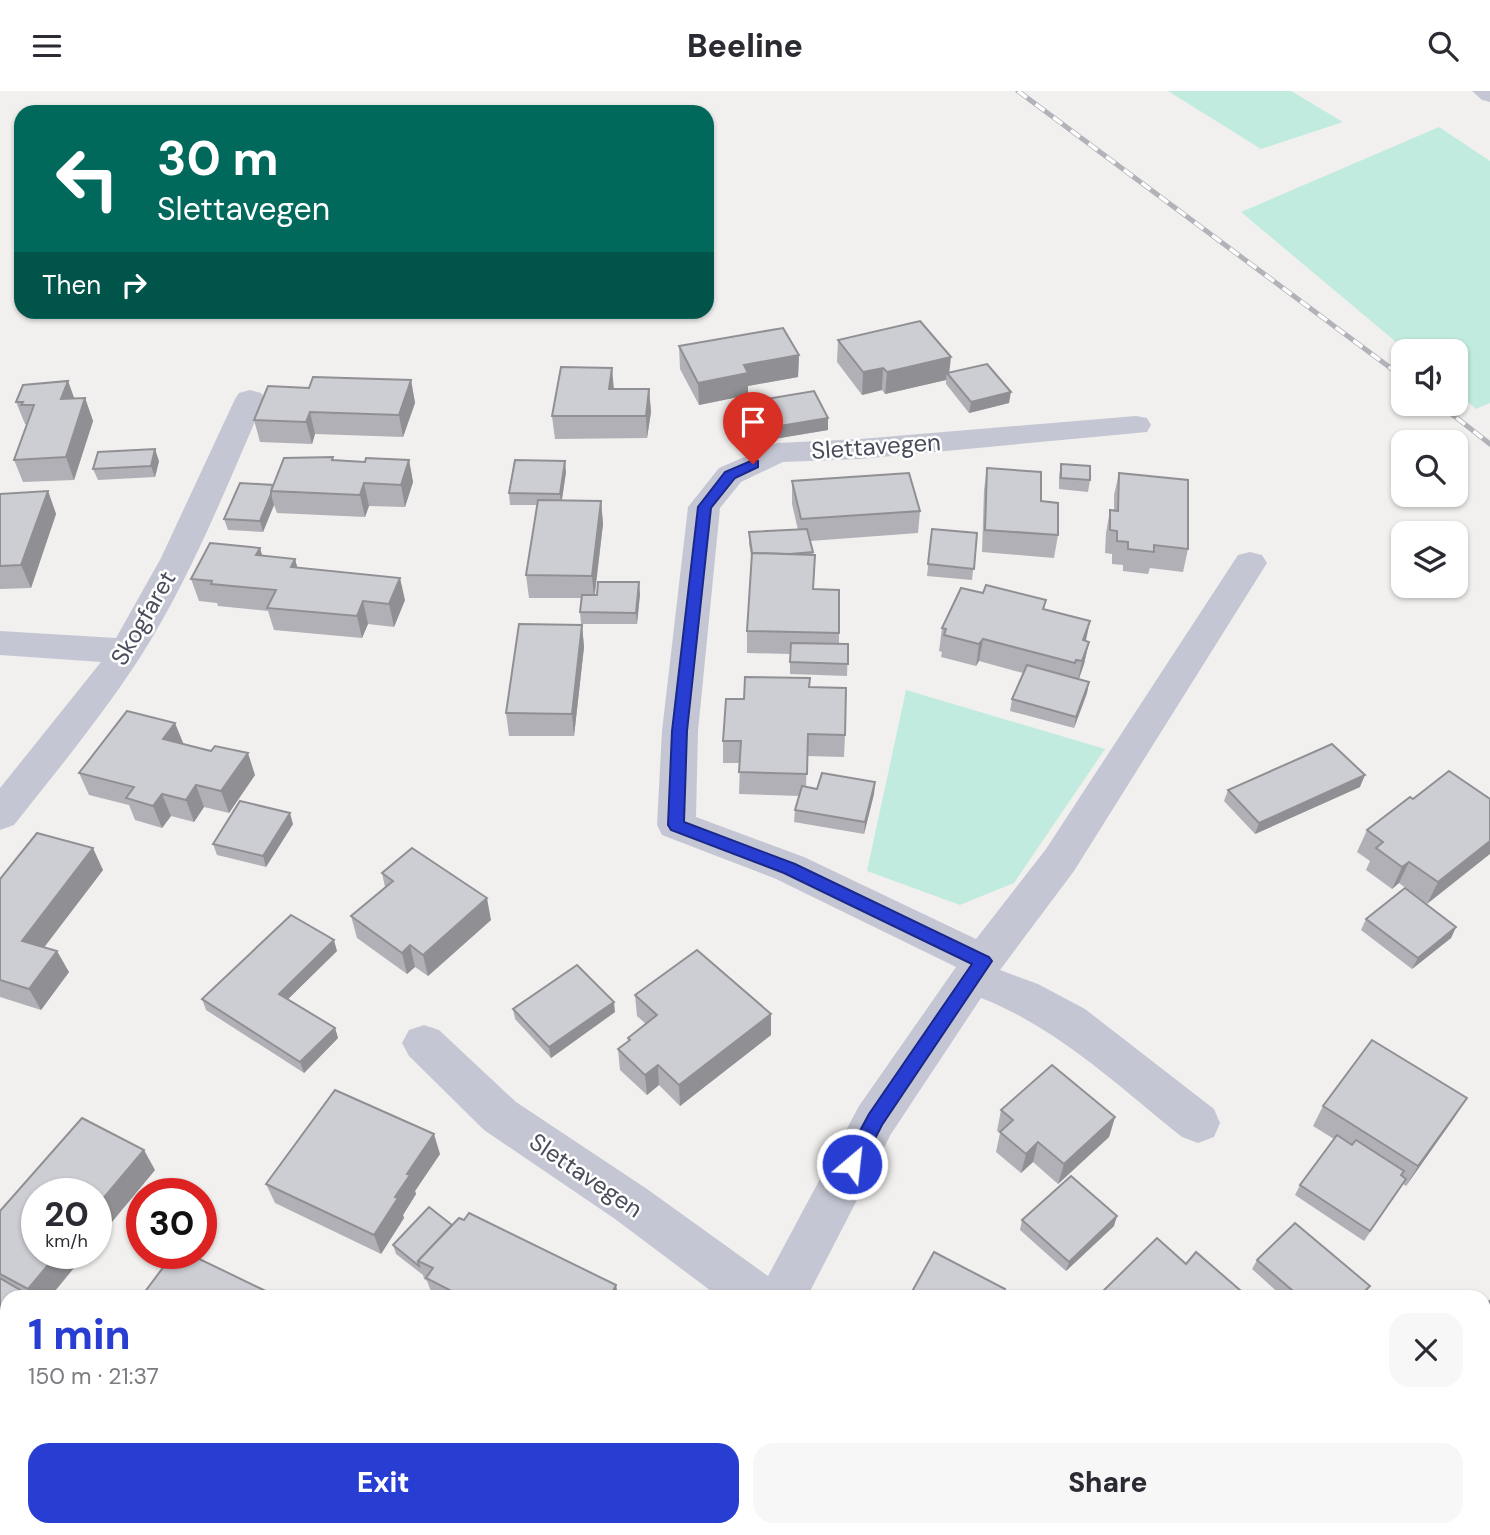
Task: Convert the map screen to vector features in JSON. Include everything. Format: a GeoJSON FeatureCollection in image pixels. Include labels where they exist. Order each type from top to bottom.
{"type":"FeatureCollection","features":[{"type":"Feature","properties":{"kind":"street"},"geometry":{"type":"LineString","coordinates":[[1484,91],[1490,95]]}},
{"type":"Feature","properties":{"kind":"street","name":"Skogfaret"},"geometry":{"type":"LineString","coordinates":[[0,815],[71,727],[126,651],[189,534],[250,399]]}},
{"type":"Feature","properties":{"kind":"street","name":"Slettavegen"},"geometry":{"type":"LineString","coordinates":[[978,969],[790,868],[676,825],[680,731],[704,507],[730,475],[777,453],[859,449],[1136,425]]}},
{"type":"Feature","properties":{"kind":"street"},"geometry":{"type":"LineString","coordinates":[[786,1290],[875,1120],[978,969],[1060,860],[1250,563]]}},
{"type":"Feature","properties":{"kind":"street"},"geometry":{"type":"LineString","coordinates":[[0,643],[126,651]]}},
{"type":"Feature","properties":{"kind":"street"},"geometry":{"type":"LineString","coordinates":[[978,969],[1070,1022],[1198,1123]]}},
{"type":"Feature","properties":{"kind":"street","name":"Slettavegen"},"geometry":{"type":"LineString","coordinates":[[424,1042],[500,1116],[631,1204],[748,1290]]}},
{"type":"Feature","properties":{"kind":"green space"},"geometry":{"type":"Polygon","coordinates":[[[1168,91],[1291,91],[1343,122],[1261,149],[1168,91]]]}},
{"type":"Feature","properties":{"kind":"green space"},"geometry":{"type":"Polygon","coordinates":[[[1439,127],[1490,161],[1490,403],[1476,409],[1468,402],[1468,339],[1392,339],[1241,212],[1439,127]]]}},
{"type":"Feature","properties":{"kind":"green space"},"geometry":{"type":"Polygon","coordinates":[[[906,690],[1105,749],[1014,883],[960,905],[867,871],[906,690]]]}},
{"type":"Feature","properties":{"kind":"building"},"geometry":{"type":"Polygon","coordinates":[[[920,321],[951,357],[887,372],[883,368],[863,372],[838,340],[920,321]]]}},
{"type":"Feature","properties":{"kind":"building"},"geometry":{"type":"Polygon","coordinates":[[[783,328],[799,355],[744,365],[748,373],[698,383],[679,346],[783,328]]]}},
{"type":"Feature","properties":{"kind":"building"},"geometry":{"type":"Polygon","coordinates":[[[987,364],[1011,392],[971,402],[947,373],[987,364]]]}},
{"type":"Feature","properties":{"kind":"building"},"geometry":{"type":"Polygon","coordinates":[[[561,367],[612,368],[609,389],[649,389],[646,416],[552,416],[561,367]]]}},
{"type":"Feature","properties":{"kind":"building"},"geometry":{"type":"Polygon","coordinates":[[[313,377],[411,380],[399,415],[310,412],[306,422],[254,420],[268,386],[309,388],[313,377]]]}},
{"type":"Feature","properties":{"kind":"building"},"geometry":{"type":"Polygon","coordinates":[[[68,381],[61,399],[85,398],[66,457],[14,460],[34,405],[21,405],[23,402],[16,402],[23,385],[68,381]]]}},
{"type":"Feature","properties":{"kind":"building"},"geometry":{"type":"Polygon","coordinates":[[[814,391],[828,418],[774,427],[761,400],[814,391]]]}},
{"type":"Feature","properties":{"kind":"building"},"geometry":{"type":"Polygon","coordinates":[[[155,449],[151,466],[93,469],[98,452],[155,449]]]}},
{"type":"Feature","properties":{"kind":"building"},"geometry":{"type":"Polygon","coordinates":[[[333,457],[332,460],[365,462],[366,458],[409,460],[401,485],[364,483],[360,495],[271,491],[284,458],[333,457]]]}},
{"type":"Feature","properties":{"kind":"building"},"geometry":{"type":"Polygon","coordinates":[[[515,460],[565,461],[560,494],[509,493],[515,460]]]}},
{"type":"Feature","properties":{"kind":"building"},"geometry":{"type":"Polygon","coordinates":[[[1061,464],[1090,466],[1090,480],[1061,478],[1061,464]]]}},
{"type":"Feature","properties":{"kind":"building"},"geometry":{"type":"Polygon","coordinates":[[[987,468],[1041,472],[1041,501],[1058,503],[1058,535],[985,530],[987,468]]]}},
{"type":"Feature","properties":{"kind":"building"},"geometry":{"type":"Polygon","coordinates":[[[909,473],[920,511],[801,519],[792,481],[909,473]]]}},
{"type":"Feature","properties":{"kind":"building"},"geometry":{"type":"Polygon","coordinates":[[[1119,473],[1188,480],[1188,549],[1154,545],[1154,552],[1128,549],[1128,542],[1117,541],[1117,531],[1110,530],[1110,510],[1118,511],[1119,473]]]}},
{"type":"Feature","properties":{"kind":"building"},"geometry":{"type":"Polygon","coordinates":[[[240,483],[273,485],[260,521],[224,519],[240,483]]]}},
{"type":"Feature","properties":{"kind":"building"},"geometry":{"type":"Polygon","coordinates":[[[48,491],[21,565],[0,566],[0,494],[48,491]]]}},
{"type":"Feature","properties":{"kind":"building"},"geometry":{"type":"Polygon","coordinates":[[[538,500],[601,501],[592,576],[526,575],[538,500]]]}},
{"type":"Feature","properties":{"kind":"building"},"geometry":{"type":"Polygon","coordinates":[[[807,529],[813,552],[752,553],[749,532],[807,529]]]}},
{"type":"Feature","properties":{"kind":"building"},"geometry":{"type":"Polygon","coordinates":[[[932,529],[977,533],[974,569],[928,564],[932,529]]]}},
{"type":"Feature","properties":{"kind":"building"},"geometry":{"type":"Polygon","coordinates":[[[210,543],[260,548],[256,555],[295,559],[291,567],[400,578],[389,604],[363,601],[357,616],[267,608],[276,590],[211,584],[212,581],[191,579],[210,543]]]}},
{"type":"Feature","properties":{"kind":"building"},"geometry":{"type":"Polygon","coordinates":[[[752,553],[815,555],[813,589],[839,590],[839,633],[747,631],[752,553]]]}},
{"type":"Feature","properties":{"kind":"building"},"geometry":{"type":"Polygon","coordinates":[[[598,582],[639,582],[636,613],[580,612],[582,595],[597,595],[598,582]]]}},
{"type":"Feature","properties":{"kind":"building"},"geometry":{"type":"Polygon","coordinates":[[[986,585],[1046,600],[1043,609],[1090,621],[1083,640],[1089,642],[1082,661],[1076,660],[1075,663],[983,639],[979,644],[944,635],[946,629],[942,628],[961,588],[983,593],[986,585]]]}},
{"type":"Feature","properties":{"kind":"building"},"geometry":{"type":"Polygon","coordinates":[[[519,624],[582,625],[572,714],[506,713],[519,624]]]}},
{"type":"Feature","properties":{"kind":"building"},"geometry":{"type":"Polygon","coordinates":[[[791,643],[848,644],[848,664],[790,662],[791,643]]]}},
{"type":"Feature","properties":{"kind":"building"},"geometry":{"type":"Polygon","coordinates":[[[1027,665],[1089,682],[1076,717],[1012,699],[1027,665]]]}},
{"type":"Feature","properties":{"kind":"building"},"geometry":{"type":"Polygon","coordinates":[[[745,677],[810,678],[809,687],[846,688],[845,735],[808,734],[807,774],[739,772],[741,741],[723,741],[726,699],[744,699],[745,677]]]}},
{"type":"Feature","properties":{"kind":"building"},"geometry":{"type":"Polygon","coordinates":[[[127,711],[175,723],[163,739],[211,751],[215,746],[248,753],[221,791],[196,785],[186,800],[162,794],[153,806],[126,798],[134,787],[79,773],[127,711]]]}},
{"type":"Feature","properties":{"kind":"building"},"geometry":{"type":"Polygon","coordinates":[[[1332,744],[1365,775],[1259,823],[1228,790],[1332,744]]]}},
{"type":"Feature","properties":{"kind":"building"},"geometry":{"type":"Polygon","coordinates":[[[1449,771],[1490,799],[1490,841],[1438,882],[1409,862],[1402,867],[1376,848],[1383,842],[1367,830],[1449,771]]]}},
{"type":"Feature","properties":{"kind":"building"},"geometry":{"type":"Polygon","coordinates":[[[822,773],[875,782],[865,822],[795,810],[802,786],[817,789],[822,773]]]}},
{"type":"Feature","properties":{"kind":"building"},"geometry":{"type":"Polygon","coordinates":[[[240,801],[290,813],[263,856],[213,844],[240,801]]]}},
{"type":"Feature","properties":{"kind":"building"},"geometry":{"type":"Polygon","coordinates":[[[37,833],[93,848],[22,941],[57,951],[29,989],[0,980],[0,879],[37,833]]]}},
{"type":"Feature","properties":{"kind":"building"},"geometry":{"type":"Polygon","coordinates":[[[412,848],[487,898],[423,955],[410,945],[402,953],[351,916],[393,881],[382,873],[412,848]]]}},
{"type":"Feature","properties":{"kind":"building"},"geometry":{"type":"Polygon","coordinates":[[[1405,888],[1456,927],[1418,958],[1366,919],[1405,888]]]}},
{"type":"Feature","properties":{"kind":"building"},"geometry":{"type":"Polygon","coordinates":[[[291,915],[334,940],[279,994],[335,1028],[300,1062],[202,999],[291,915]]]}},
{"type":"Feature","properties":{"kind":"building"},"geometry":{"type":"Polygon","coordinates":[[[697,950],[771,1014],[679,1085],[658,1065],[645,1075],[618,1049],[657,1015],[635,995],[697,950]]]}},
{"type":"Feature","properties":{"kind":"building"},"geometry":{"type":"Polygon","coordinates":[[[577,965],[614,1002],[549,1047],[513,1009],[577,965]]]}},
{"type":"Feature","properties":{"kind":"building"},"geometry":{"type":"Polygon","coordinates":[[[1372,1040],[1467,1098],[1418,1166],[1323,1106],[1372,1040]]]}},
{"type":"Feature","properties":{"kind":"building"},"geometry":{"type":"Polygon","coordinates":[[[1052,1065],[1115,1117],[1064,1164],[1038,1142],[1026,1154],[1000,1132],[1013,1120],[1001,1110],[1052,1065]]]}},
{"type":"Feature","properties":{"kind":"building"},"geometry":{"type":"Polygon","coordinates":[[[335,1090],[434,1134],[407,1174],[410,1175],[395,1197],[398,1198],[374,1235],[266,1184],[335,1090]]]}},
{"type":"Feature","properties":{"kind":"building"},"geometry":{"type":"Polygon","coordinates":[[[82,1118],[144,1150],[112,1188],[112,1178],[29,1178],[82,1118]]]}},
{"type":"Feature","properties":{"kind":"building"},"geometry":{"type":"Polygon","coordinates":[[[1337,1135],[1352,1145],[1356,1140],[1404,1171],[1401,1175],[1406,1179],[1370,1231],[1300,1185],[1337,1135]]]}},
{"type":"Feature","properties":{"kind":"building"},"geometry":{"type":"Polygon","coordinates":[[[1071,1176],[1117,1216],[1069,1262],[1022,1220],[1071,1176]]]}},
{"type":"Feature","properties":{"kind":"building"},"geometry":{"type":"Polygon","coordinates":[[[21,1187],[21,1269],[45,1269],[28,1289],[0,1274],[0,1211],[21,1187]]]}},
{"type":"Feature","properties":{"kind":"building"},"geometry":{"type":"Polygon","coordinates":[[[429,1207],[452,1225],[418,1261],[419,1266],[393,1245],[429,1207]]]}},
{"type":"Feature","properties":{"kind":"building"},"geometry":{"type":"Polygon","coordinates":[[[469,1213],[616,1285],[614,1290],[449,1290],[426,1278],[433,1268],[418,1261],[459,1218],[464,1220],[469,1213]]]}},
{"type":"Feature","properties":{"kind":"building"},"geometry":{"type":"Polygon","coordinates":[[[1295,1223],[1370,1286],[1366,1290],[1292,1290],[1257,1260],[1295,1223]]]}},
{"type":"Feature","properties":{"kind":"building"},"geometry":{"type":"Polygon","coordinates":[[[1157,1238],[1186,1264],[1196,1252],[1240,1290],[1104,1290],[1157,1238]]]}},
{"type":"Feature","properties":{"kind":"building"},"geometry":{"type":"Polygon","coordinates":[[[934,1252],[1005,1289],[1004,1290],[913,1290],[934,1252]]]}},
{"type":"Feature","properties":{"kind":"building"},"geometry":{"type":"Polygon","coordinates":[[[217,1267],[264,1290],[146,1290],[162,1269],[217,1267]]]}},
{"type":"Feature","properties":{"kind":"building"},"geometry":{"type":"Polygon","coordinates":[[[0,1278],[20,1290],[0,1290],[0,1278]]]}},
{"type":"Feature","properties":{"kind":"railway"},"geometry":{"type":"LineString","coordinates":[[1018,91],[1391,368]]}},
{"type":"Feature","properties":{"kind":"railway"},"geometry":{"type":"LineString","coordinates":[[1454,416],[1490,444]]}},
{"type":"Feature","properties":{"kind":"route"},"geometry":{"type":"LineString","coordinates":[[753,464],[730,475],[704,507],[680,731],[676,825],[790,868],[983,961],[875,1120],[852,1164]]}}]}
